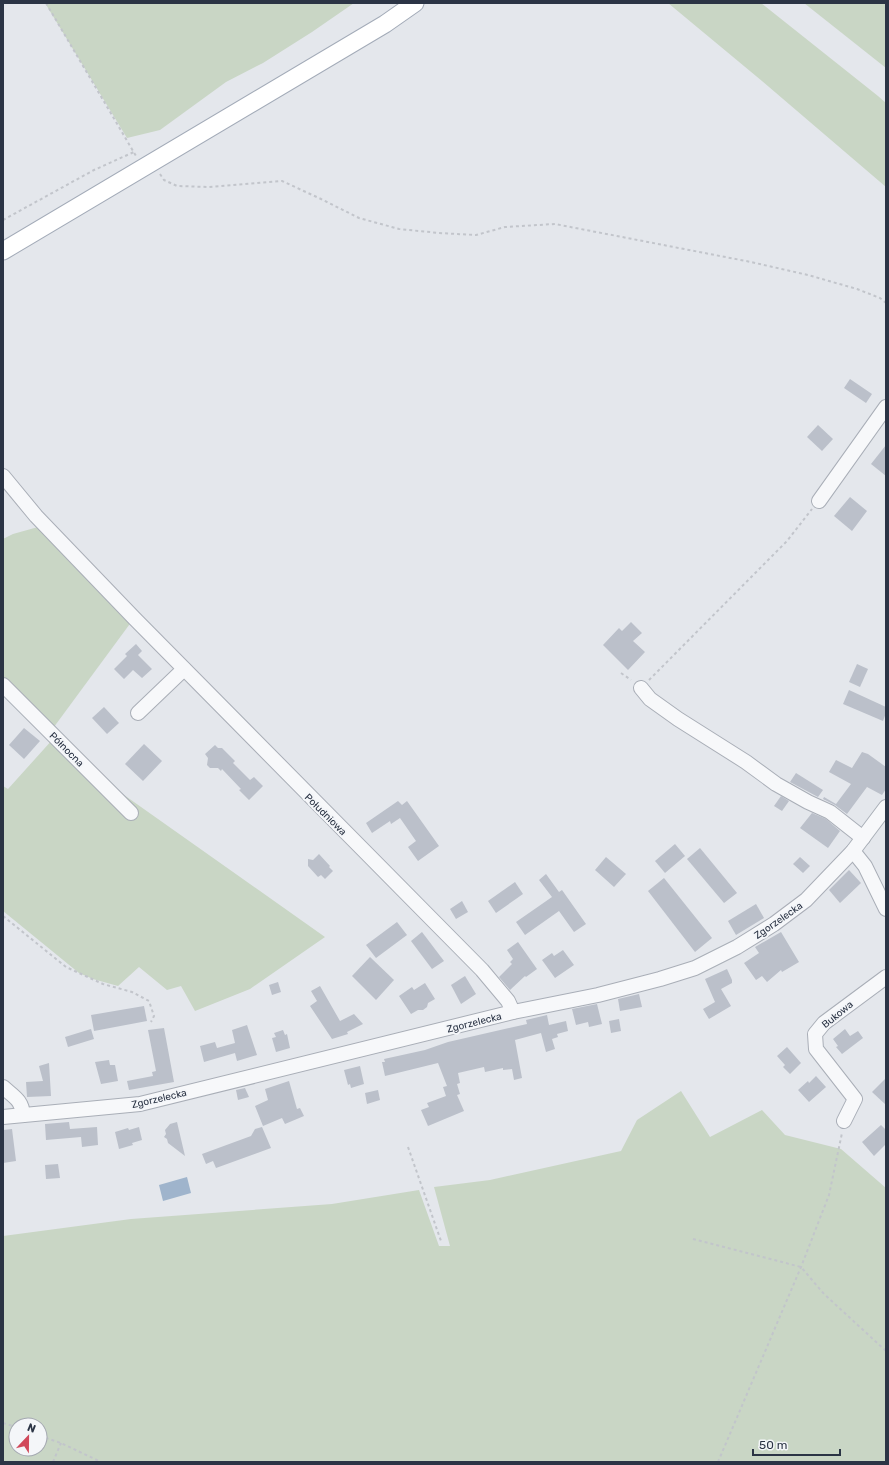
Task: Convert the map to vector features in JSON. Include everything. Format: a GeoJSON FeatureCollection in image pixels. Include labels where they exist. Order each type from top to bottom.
{"type":"FeatureCollection","features":[{"type":"Feature","properties":{"kind":"main road"},"geometry":{"type":"LineString","coordinates":[[3,251],[379,28],[415,3]]}},
{"type":"Feature","properties":{"kind":"street"},"geometry":{"type":"LineString","coordinates":[[818,501],[886,407]]}},
{"type":"Feature","properties":{"kind":"street","name":"Południowa"},"geometry":{"type":"LineString","coordinates":[[3,476],[36,516],[135,619],[482,970],[508,1001],[513,1012]]}},
{"type":"Feature","properties":{"kind":"street"},"geometry":{"type":"LineString","coordinates":[[138,713],[184,669]]}},
{"type":"Feature","properties":{"kind":"street","name":"Północna"},"geometry":{"type":"LineString","coordinates":[[3,685],[131,813]]}},
{"type":"Feature","properties":{"kind":"street"},"geometry":{"type":"LineString","coordinates":[[641,688],[650,699],[678,719],[746,762],[776,784],[808,802],[830,812],[863,838]]}},
{"type":"Feature","properties":{"kind":"street","name":"Zgorzelecka"},"geometry":{"type":"LineString","coordinates":[[3,1117],[140,1104],[513,1012],[598,995],[660,979],[695,968],[737,947],[774,924],[806,900],[853,851],[886,807]]}},
{"type":"Feature","properties":{"kind":"street"},"geometry":{"type":"LineString","coordinates":[[853,851],[865,866],[886,909]]}},
{"type":"Feature","properties":{"kind":"street","name":"Bukowa"},"geometry":{"type":"LineString","coordinates":[[844,1121],[855,1099],[816,1049],[815,1034],[824,1023],[886,977]]}},
{"type":"Feature","properties":{"kind":"street"},"geometry":{"type":"LineString","coordinates":[[3,1088],[19,1101],[22,1106],[23,1115]]}},
{"type":"Feature","properties":{"kind":"path"},"geometry":{"type":"LineString","coordinates":[[46,3],[134,152],[164,180],[177,186],[209,187],[282,181],[321,198],[359,218],[399,229],[476,235],[505,227],[556,224],[751,262],[808,275],[857,289],[880,298],[886,303]]}},
{"type":"Feature","properties":{"kind":"path"},"geometry":{"type":"LineString","coordinates":[[3,220],[94,170],[134,152]]}},
{"type":"Feature","properties":{"kind":"path"},"geometry":{"type":"LineString","coordinates":[[621,673],[641,688],[787,541],[818,501]]}},
{"type":"Feature","properties":{"kind":"path"},"geometry":{"type":"LineString","coordinates":[[3,916],[66,967],[103,984],[132,992],[149,1001],[154,1016],[151,1022]]}},
{"type":"Feature","properties":{"kind":"path"},"geometry":{"type":"LineString","coordinates":[[718,1462],[801,1267],[829,1195],[844,1121]]}},
{"type":"Feature","properties":{"kind":"path"},"geometry":{"type":"LineString","coordinates":[[408,1147],[441,1241]]}},
{"type":"Feature","properties":{"kind":"path"},"geometry":{"type":"LineString","coordinates":[[693,1239],[801,1267],[824,1294],[886,1351]]}},
{"type":"Feature","properties":{"kind":"path"},"geometry":{"type":"LineString","coordinates":[[48,1439],[61,1443],[101,1462]]}},
{"type":"Feature","properties":{"kind":"path"},"geometry":{"type":"LineString","coordinates":[[53,1462],[61,1443]]}},
{"type":"Feature","properties":{"kind":"green space"},"geometry":{"type":"Polygon","coordinates":[[[45,3],[354,3],[263,63],[226,82],[160,130],[127,138],[45,3]]]}},
{"type":"Feature","properties":{"kind":"green space"},"geometry":{"type":"Polygon","coordinates":[[[668,3],[761,3],[878,96],[886,103],[886,187],[762,81],[668,3]]]}},
{"type":"Feature","properties":{"kind":"green space"},"geometry":{"type":"Polygon","coordinates":[[[804,3],[886,3],[886,68],[804,3]]]}},
{"type":"Feature","properties":{"kind":"green space"},"geometry":{"type":"Polygon","coordinates":[[[38,527],[132,621],[51,731],[3,678],[3,539],[13,534],[38,527]]]}},
{"type":"Feature","properties":{"kind":"green space"},"geometry":{"type":"Polygon","coordinates":[[[53,739],[100,778],[325,937],[250,989],[195,1011],[181,986],[167,990],[139,967],[118,986],[93,979],[79,973],[3,911],[3,786],[8,789],[53,739]]]}},
{"type":"Feature","properties":{"kind":"green space"},"geometry":{"type":"Polygon","coordinates":[[[681,1091],[710,1137],[762,1110],[785,1135],[841,1149],[886,1188],[886,1462],[3,1462],[3,1236],[131,1219],[332,1204],[419,1190],[439,1246],[450,1246],[434,1187],[490,1180],[621,1151],[637,1120],[681,1091]]]}},
{"type":"Feature","properties":{"kind":"water"},"geometry":{"type":"Polygon","coordinates":[[[187,1177],[191,1193],[163,1201],[159,1185],[187,1177]]]}},
{"type":"Feature","properties":{"kind":"building"},"geometry":{"type":"Polygon","coordinates":[[[850,379],[872,394],[866,403],[844,388],[850,379]]]}},
{"type":"Feature","properties":{"kind":"building"},"geometry":{"type":"Polygon","coordinates":[[[818,425],[833,439],[822,451],[807,437],[818,425]]]}},
{"type":"Feature","properties":{"kind":"building"},"geometry":{"type":"Polygon","coordinates":[[[886,445],[886,476],[871,464],[886,445]]]}},
{"type":"Feature","properties":{"kind":"building"},"geometry":{"type":"Polygon","coordinates":[[[850,497],[867,511],[852,531],[834,516],[850,497]]]}},
{"type":"Feature","properties":{"kind":"building"},"geometry":{"type":"Polygon","coordinates":[[[631,622],[642,633],[633,641],[645,652],[628,670],[603,645],[619,628],[622,631],[631,622]]]}},
{"type":"Feature","properties":{"kind":"building"},"geometry":{"type":"Polygon","coordinates":[[[136,644],[142,651],[138,655],[152,669],[142,678],[133,670],[124,679],[114,669],[127,656],[125,654],[136,644]]]}},
{"type":"Feature","properties":{"kind":"building"},"geometry":{"type":"Polygon","coordinates":[[[857,664],[868,669],[860,687],[849,682],[857,664]]]}},
{"type":"Feature","properties":{"kind":"building"},"geometry":{"type":"Polygon","coordinates":[[[849,690],[886,707],[886,713],[883,721],[843,704],[849,690]]]}},
{"type":"Feature","properties":{"kind":"building"},"geometry":{"type":"Polygon","coordinates":[[[104,707],[119,723],[107,734],[92,718],[104,707]]]}},
{"type":"Feature","properties":{"kind":"building"},"geometry":{"type":"Polygon","coordinates":[[[24,728],[40,741],[24,759],[9,745],[24,728]]]}},
{"type":"Feature","properties":{"kind":"building"},"geometry":{"type":"Polygon","coordinates":[[[144,744],[162,761],[143,781],[125,764],[144,744]]]}},
{"type":"Feature","properties":{"kind":"building"},"geometry":{"type":"Polygon","coordinates":[[[215,745],[218,748],[222,748],[235,761],[233,763],[250,780],[254,777],[263,786],[249,800],[222,769],[221,771],[218,768],[210,768],[207,765],[208,758],[205,754],[215,745]]]}},
{"type":"Feature","properties":{"kind":"building"},"geometry":{"type":"Polygon","coordinates":[[[862,752],[868,754],[886,767],[886,789],[882,795],[867,787],[847,814],[835,805],[823,799],[824,797],[836,804],[851,784],[829,772],[836,760],[852,768],[862,752]]]}},
{"type":"Feature","properties":{"kind":"building"},"geometry":{"type":"Polygon","coordinates":[[[796,773],[823,790],[818,797],[790,782],[796,773]]]}},
{"type":"Feature","properties":{"kind":"building"},"geometry":{"type":"Polygon","coordinates":[[[781,796],[789,801],[782,811],[774,806],[781,796]]]}},
{"type":"Feature","properties":{"kind":"building"},"geometry":{"type":"Polygon","coordinates":[[[398,801],[402,805],[407,801],[439,846],[418,861],[408,847],[416,841],[400,818],[391,824],[390,821],[372,833],[366,823],[398,801]]]}},
{"type":"Feature","properties":{"kind":"building"},"geometry":{"type":"Polygon","coordinates":[[[812,813],[826,819],[840,831],[828,848],[800,828],[812,813]]]}},
{"type":"Feature","properties":{"kind":"building"},"geometry":{"type":"Polygon","coordinates":[[[675,844],[685,856],[665,873],[655,861],[675,844]]]}},
{"type":"Feature","properties":{"kind":"building"},"geometry":{"type":"Polygon","coordinates":[[[700,848],[737,893],[724,903],[687,859],[700,848]]]}},
{"type":"Feature","properties":{"kind":"building"},"geometry":{"type":"Polygon","coordinates":[[[319,854],[333,871],[325,879],[321,875],[318,877],[308,866],[308,859],[313,860],[319,854]]]}},
{"type":"Feature","properties":{"kind":"building"},"geometry":{"type":"Polygon","coordinates":[[[606,857],[626,874],[614,887],[595,870],[606,857]]]}},
{"type":"Feature","properties":{"kind":"building"},"geometry":{"type":"Polygon","coordinates":[[[800,857],[810,866],[803,873],[793,864],[800,857]]]}},
{"type":"Feature","properties":{"kind":"building"},"geometry":{"type":"Polygon","coordinates":[[[849,870],[861,883],[840,903],[829,890],[849,870]]]}},
{"type":"Feature","properties":{"kind":"building"},"geometry":{"type":"Polygon","coordinates":[[[546,874],[559,892],[562,890],[586,924],[574,932],[559,911],[525,935],[516,922],[552,897],[539,880],[546,874]]]}},
{"type":"Feature","properties":{"kind":"building"},"geometry":{"type":"Polygon","coordinates":[[[664,878],[712,938],[695,952],[648,891],[664,878]]]}},
{"type":"Feature","properties":{"kind":"building"},"geometry":{"type":"Polygon","coordinates":[[[515,882],[523,894],[496,913],[488,901],[515,882]]]}},
{"type":"Feature","properties":{"kind":"building"},"geometry":{"type":"Polygon","coordinates":[[[462,901],[468,912],[456,919],[450,909],[462,901]]]}},
{"type":"Feature","properties":{"kind":"building"},"geometry":{"type":"Polygon","coordinates":[[[756,904],[764,918],[736,935],[728,921],[756,904]]]}},
{"type":"Feature","properties":{"kind":"building"},"geometry":{"type":"Polygon","coordinates":[[[397,922],[407,935],[376,958],[366,945],[397,922]]]}},
{"type":"Feature","properties":{"kind":"building"},"geometry":{"type":"Polygon","coordinates":[[[422,932],[444,961],[432,969],[411,941],[422,932]]]}},
{"type":"Feature","properties":{"kind":"building"},"geometry":{"type":"Polygon","coordinates":[[[781,932],[799,962],[782,972],[781,970],[767,982],[762,976],[756,980],[744,963],[759,953],[755,947],[781,932]]]}},
{"type":"Feature","properties":{"kind":"building"},"geometry":{"type":"Polygon","coordinates":[[[518,942],[537,969],[526,977],[525,976],[510,990],[499,977],[512,964],[510,962],[513,959],[507,950],[518,942]]]}},
{"type":"Feature","properties":{"kind":"building"},"geometry":{"type":"Polygon","coordinates":[[[563,950],[574,965],[555,978],[542,960],[552,953],[554,956],[563,950]]]}},
{"type":"Feature","properties":{"kind":"building"},"geometry":{"type":"Polygon","coordinates":[[[370,957],[394,980],[376,1000],[352,976],[370,957]]]}},
{"type":"Feature","properties":{"kind":"building"},"geometry":{"type":"Polygon","coordinates":[[[727,969],[732,983],[721,989],[731,1006],[709,1019],[703,1009],[715,1002],[705,979],[727,969]]]}},
{"type":"Feature","properties":{"kind":"building"},"geometry":{"type":"Polygon","coordinates":[[[465,976],[476,994],[461,1004],[451,985],[465,976]]]}},
{"type":"Feature","properties":{"kind":"building"},"geometry":{"type":"Polygon","coordinates":[[[278,982],[281,992],[272,995],[269,985],[278,982]]]}},
{"type":"Feature","properties":{"kind":"building"},"geometry":{"type":"Polygon","coordinates":[[[425,983],[435,999],[428,1003],[427,1007],[423,1010],[418,1010],[411,1014],[399,996],[412,987],[414,990],[425,983]]]}},
{"type":"Feature","properties":{"kind":"building"},"geometry":{"type":"Polygon","coordinates":[[[320,986],[340,1021],[354,1014],[363,1024],[347,1032],[348,1034],[332,1039],[310,1006],[317,1001],[311,991],[320,986]]]}},
{"type":"Feature","properties":{"kind":"building"},"geometry":{"type":"Polygon","coordinates":[[[639,994],[642,1007],[620,1011],[618,999],[639,994]]]}},
{"type":"Feature","properties":{"kind":"building"},"geometry":{"type":"Polygon","coordinates":[[[597,1004],[602,1024],[589,1027],[588,1022],[576,1025],[572,1009],[597,1004]]]}},
{"type":"Feature","properties":{"kind":"building"},"geometry":{"type":"Polygon","coordinates":[[[144,1006],[147,1021],[94,1031],[91,1015],[144,1006]]]}},
{"type":"Feature","properties":{"kind":"building"},"geometry":{"type":"Polygon","coordinates":[[[547,1015],[549,1025],[566,1021],[568,1031],[557,1034],[558,1037],[552,1039],[555,1049],[546,1052],[541,1033],[515,1040],[522,1078],[514,1080],[512,1069],[503,1070],[503,1068],[485,1072],[484,1067],[458,1073],[460,1083],[457,1084],[460,1094],[457,1095],[464,1111],[428,1126],[421,1110],[429,1107],[427,1103],[446,1096],[443,1087],[447,1086],[438,1063],[385,1076],[382,1062],[385,1062],[384,1059],[425,1050],[448,1042],[527,1024],[526,1020],[547,1015]]]}},
{"type":"Feature","properties":{"kind":"building"},"geometry":{"type":"Polygon","coordinates":[[[619,1019],[621,1031],[611,1033],[609,1021],[619,1019]]]}},
{"type":"Feature","properties":{"kind":"building"},"geometry":{"type":"Polygon","coordinates":[[[247,1025],[257,1055],[237,1061],[235,1053],[204,1062],[200,1046],[215,1042],[217,1048],[235,1043],[232,1030],[247,1025]]]}},
{"type":"Feature","properties":{"kind":"building"},"geometry":{"type":"Polygon","coordinates":[[[164,1028],[174,1082],[129,1090],[127,1081],[153,1076],[152,1072],[156,1071],[148,1030],[164,1028]]]}},
{"type":"Feature","properties":{"kind":"building"},"geometry":{"type":"Polygon","coordinates":[[[91,1029],[94,1039],[68,1047],[65,1037],[91,1029]]]}},
{"type":"Feature","properties":{"kind":"building"},"geometry":{"type":"Polygon","coordinates":[[[845,1029],[850,1036],[858,1031],[863,1038],[842,1054],[836,1047],[838,1046],[833,1039],[845,1029]]]}},
{"type":"Feature","properties":{"kind":"building"},"geometry":{"type":"Polygon","coordinates":[[[283,1030],[285,1035],[287,1034],[290,1048],[276,1052],[272,1038],[276,1037],[274,1033],[283,1030]]]}},
{"type":"Feature","properties":{"kind":"building"},"geometry":{"type":"Polygon","coordinates":[[[787,1047],[801,1063],[790,1074],[783,1067],[785,1065],[777,1056],[787,1047]]]}},
{"type":"Feature","properties":{"kind":"building"},"geometry":{"type":"Polygon","coordinates":[[[109,1060],[110,1065],[115,1065],[118,1081],[101,1084],[95,1062],[109,1060]]]}},
{"type":"Feature","properties":{"kind":"building"},"geometry":{"type":"Polygon","coordinates":[[[49,1063],[51,1096],[27,1097],[26,1082],[43,1081],[39,1066],[49,1063]]]}},
{"type":"Feature","properties":{"kind":"building"},"geometry":{"type":"Polygon","coordinates":[[[360,1066],[364,1084],[351,1088],[350,1084],[348,1085],[344,1070],[360,1066]]]}},
{"type":"Feature","properties":{"kind":"building"},"geometry":{"type":"Polygon","coordinates":[[[816,1076],[826,1087],[809,1102],[798,1090],[808,1081],[809,1083],[816,1076]]]}},
{"type":"Feature","properties":{"kind":"building"},"geometry":{"type":"Polygon","coordinates":[[[886,1078],[886,1105],[872,1092],[886,1078]]]}},
{"type":"Feature","properties":{"kind":"building"},"geometry":{"type":"Polygon","coordinates":[[[289,1081],[297,1109],[300,1108],[304,1116],[285,1124],[282,1118],[263,1126],[255,1106],[268,1100],[265,1089],[289,1081]]]}},
{"type":"Feature","properties":{"kind":"building"},"geometry":{"type":"Polygon","coordinates":[[[245,1088],[249,1097],[238,1100],[236,1090],[245,1088]]]}},
{"type":"Feature","properties":{"kind":"building"},"geometry":{"type":"Polygon","coordinates":[[[378,1090],[380,1100],[367,1104],[365,1093],[378,1090]]]}},
{"type":"Feature","properties":{"kind":"building"},"geometry":{"type":"Polygon","coordinates":[[[69,1122],[70,1129],[97,1127],[98,1145],[82,1147],[81,1137],[46,1140],[45,1124],[69,1122]]]}},
{"type":"Feature","properties":{"kind":"building"},"geometry":{"type":"Polygon","coordinates":[[[177,1122],[185,1156],[168,1143],[167,1139],[164,1137],[166,1134],[165,1130],[170,1124],[177,1122]]]}},
{"type":"Feature","properties":{"kind":"building"},"geometry":{"type":"Polygon","coordinates":[[[881,1125],[886,1130],[886,1144],[874,1156],[862,1142],[881,1125]]]}},
{"type":"Feature","properties":{"kind":"building"},"geometry":{"type":"Polygon","coordinates":[[[139,1127],[142,1140],[132,1143],[133,1145],[119,1149],[115,1132],[128,1128],[129,1130],[139,1127]]]}},
{"type":"Feature","properties":{"kind":"building"},"geometry":{"type":"Polygon","coordinates":[[[262,1127],[271,1148],[216,1168],[213,1161],[206,1164],[202,1154],[251,1136],[255,1129],[262,1127]]]}},
{"type":"Feature","properties":{"kind":"building"},"geometry":{"type":"Polygon","coordinates":[[[12,1129],[16,1161],[3,1163],[3,1130],[12,1129]]]}},
{"type":"Feature","properties":{"kind":"building"},"geometry":{"type":"Polygon","coordinates":[[[58,1164],[60,1178],[46,1179],[45,1165],[58,1164]]]}}]}
